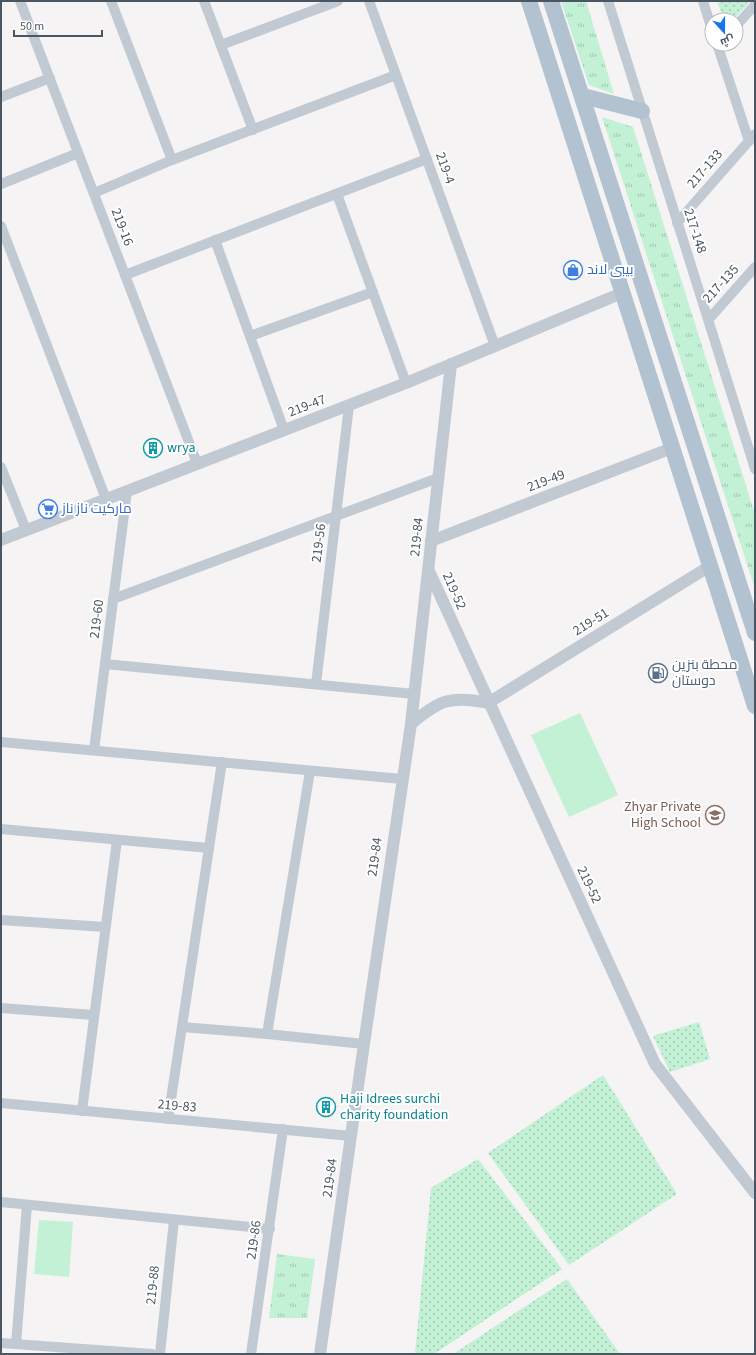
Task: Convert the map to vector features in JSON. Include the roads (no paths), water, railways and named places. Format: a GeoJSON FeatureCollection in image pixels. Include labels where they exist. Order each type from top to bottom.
{"type":"FeatureCollection","features":[{"type":"Feature","properties":{"kind":"main road"},"geometry":{"type":"LineString","coordinates":[[529,1],[755,706]]}},
{"type":"Feature","properties":{"kind":"main road"},"geometry":{"type":"LineString","coordinates":[[551,1],[583,96],[755,633]]}},
{"type":"Feature","properties":{"kind":"main road"},"geometry":{"type":"LineString","coordinates":[[583,96],[642,111]]}},
{"type":"Feature","properties":{"kind":"street","name":"219-16"},"geometry":{"type":"LineString","coordinates":[[20,1],[197,463]]}},
{"type":"Feature","properties":{"kind":"street"},"geometry":{"type":"LineString","coordinates":[[111,1],[172,160]]}},
{"type":"Feature","properties":{"kind":"street"},"geometry":{"type":"LineString","coordinates":[[204,1],[253,130]]}},
{"type":"Feature","properties":{"kind":"street"},"geometry":{"type":"LineString","coordinates":[[221,45],[338,1]]}},
{"type":"Feature","properties":{"kind":"street","name":"219-4"},"geometry":{"type":"LineString","coordinates":[[369,1],[495,346]]}},
{"type":"Feature","properties":{"kind":"street","name":"217-148"},"geometry":{"type":"LineString","coordinates":[[608,1],[755,469]]}},
{"type":"Feature","properties":{"kind":"street"},"geometry":{"type":"LineString","coordinates":[[702,1],[706,12]]}},
{"type":"Feature","properties":{"kind":"street"},"geometry":{"type":"LineString","coordinates":[[744,17],[755,5]]}},
{"type":"Feature","properties":{"kind":"street"},"geometry":{"type":"LineString","coordinates":[[721,52],[752,138]]}},
{"type":"Feature","properties":{"kind":"street"},"geometry":{"type":"LineString","coordinates":[[94,193],[172,160],[396,76]]}},
{"type":"Feature","properties":{"kind":"street"},"geometry":{"type":"LineString","coordinates":[[1,97],[50,78]]}},
{"type":"Feature","properties":{"kind":"street","name":"217-133"},"geometry":{"type":"LineString","coordinates":[[677,223],[752,138]]}},
{"type":"Feature","properties":{"kind":"street"},"geometry":{"type":"LineString","coordinates":[[1,184],[78,153]]}},
{"type":"Feature","properties":{"kind":"street"},"geometry":{"type":"LineString","coordinates":[[125,275],[427,160]]}},
{"type":"Feature","properties":{"kind":"street"},"geometry":{"type":"LineString","coordinates":[[337,194],[406,384]]}},
{"type":"Feature","properties":{"kind":"street"},"geometry":{"type":"LineString","coordinates":[[1,226],[106,499]]}},
{"type":"Feature","properties":{"kind":"street"},"geometry":{"type":"LineString","coordinates":[[215,240],[284,430]]}},
{"type":"Feature","properties":{"kind":"street","name":"217-135"},"geometry":{"type":"LineString","coordinates":[[709,319],[755,267]]}},
{"type":"Feature","properties":{"kind":"street"},"geometry":{"type":"LineString","coordinates":[[250,336],[373,292]]}},
{"type":"Feature","properties":{"kind":"street","name":"219-47"},"geometry":{"type":"LineString","coordinates":[[1,540],[197,463],[406,384],[622,293]]}},
{"type":"Feature","properties":{"kind":"street","name":"219-84"},"geometry":{"type":"LineString","coordinates":[[320,1354],[411,724],[451,364]]}},
{"type":"Feature","properties":{"kind":"street","name":"219-56"},"geometry":{"type":"LineString","coordinates":[[316,684],[349,406]]}},
{"type":"Feature","properties":{"kind":"street","name":"219-49"},"geometry":{"type":"LineString","coordinates":[[431,541],[672,448]]}},
{"type":"Feature","properties":{"kind":"street"},"geometry":{"type":"LineString","coordinates":[[1,467],[26,530]]}},
{"type":"Feature","properties":{"kind":"street"},"geometry":{"type":"LineString","coordinates":[[113,599],[438,478]]}},
{"type":"Feature","properties":{"kind":"street","name":"219-60"},"geometry":{"type":"LineString","coordinates":[[94,750],[127,491]]}},
{"type":"Feature","properties":{"kind":"street","name":"219-51"},"geometry":{"type":"LineString","coordinates":[[488,703],[710,566]]}},
{"type":"Feature","properties":{"kind":"street","name":"219-52"},"geometry":{"type":"LineString","coordinates":[[428,570],[655,1064],[755,1193]]}},
{"type":"Feature","properties":{"kind":"street"},"geometry":{"type":"LineString","coordinates":[[105,664],[414,694]]}},
{"type":"Feature","properties":{"kind":"street"},"geometry":{"type":"LineString","coordinates":[[411,724],[428,709],[440,703],[452,700],[471,699],[488,703]]}},
{"type":"Feature","properties":{"kind":"street"},"geometry":{"type":"LineString","coordinates":[[1,742],[402,779]]}},
{"type":"Feature","properties":{"kind":"street"},"geometry":{"type":"LineString","coordinates":[[168,1119],[222,762]]}},
{"type":"Feature","properties":{"kind":"street"},"geometry":{"type":"LineString","coordinates":[[267,1034],[310,771]]}},
{"type":"Feature","properties":{"kind":"street"},"geometry":{"type":"LineString","coordinates":[[1,829],[209,848]]}},
{"type":"Feature","properties":{"kind":"street"},"geometry":{"type":"LineString","coordinates":[[82,1111],[117,840]]}},
{"type":"Feature","properties":{"kind":"street"},"geometry":{"type":"LineString","coordinates":[[1,920],[105,927]]}},
{"type":"Feature","properties":{"kind":"street"},"geometry":{"type":"LineString","coordinates":[[1,1008],[94,1015]]}},
{"type":"Feature","properties":{"kind":"street"},"geometry":{"type":"LineString","coordinates":[[182,1027],[364,1044]]}},
{"type":"Feature","properties":{"kind":"street","name":"219-83"},"geometry":{"type":"LineString","coordinates":[[1,1103],[351,1136]]}},
{"type":"Feature","properties":{"kind":"street","name":"219-86"},"geometry":{"type":"LineString","coordinates":[[251,1354],[270,1229],[283,1129]]}},
{"type":"Feature","properties":{"kind":"street"},"geometry":{"type":"LineString","coordinates":[[1,1202],[270,1229]]}},
{"type":"Feature","properties":{"kind":"street"},"geometry":{"type":"LineString","coordinates":[[16,1344],[27,1205]]}},
{"type":"Feature","properties":{"kind":"street","name":"219-88"},"geometry":{"type":"LineString","coordinates":[[160,1354],[174,1220]]}},
{"type":"Feature","properties":{"kind":"street"},"geometry":{"type":"LineString","coordinates":[[1,1343],[152,1354]]}},
{"type":"Feature","properties":{"kind":"place","name":"بيبى لاند"},"geometry":{"type":"Point","coordinates":[573,270]}},
{"type":"Feature","properties":{"kind":"place","name":"wrya"},"geometry":{"type":"Point","coordinates":[153,448]}},
{"type":"Feature","properties":{"kind":"place","name":"ماركيت ناز ناز"},"geometry":{"type":"Point","coordinates":[48,509]}},
{"type":"Feature","properties":{"kind":"place","name":"محطة بنزين دوستان"},"geometry":{"type":"Point","coordinates":[658,673]}},
{"type":"Feature","properties":{"kind":"place","name":"Zhyar Private High School"},"geometry":{"type":"Point","coordinates":[715,815]}},
{"type":"Feature","properties":{"kind":"place","name":"Haji Idrees surchi charity foundation"},"geometry":{"type":"Point","coordinates":[326,1107]}}]}
